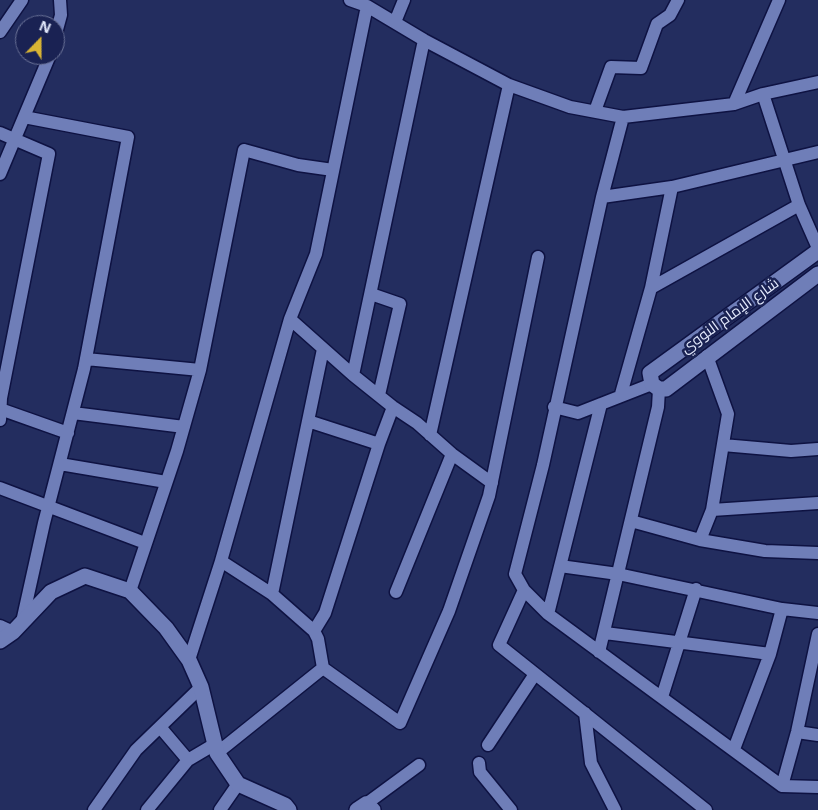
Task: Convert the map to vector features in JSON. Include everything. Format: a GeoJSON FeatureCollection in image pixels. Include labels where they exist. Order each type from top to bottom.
{"type":"FeatureCollection","features":[{"type":"Feature","properties":{"kind":"street"},"geometry":{"type":"LineString","coordinates":[[0,32],[22,0]]}},
{"type":"Feature","properties":{"kind":"street"},"geometry":{"type":"LineString","coordinates":[[60,0],[61,15]]}},
{"type":"Feature","properties":{"kind":"street"},"geometry":{"type":"LineString","coordinates":[[350,0],[367,6],[424,40],[509,85],[570,107],[623,117],[734,104],[763,94],[818,82]]}},
{"type":"Feature","properties":{"kind":"street"},"geometry":{"type":"LineString","coordinates":[[395,22],[404,0]]}},
{"type":"Feature","properties":{"kind":"street"},"geometry":{"type":"LineString","coordinates":[[595,111],[611,67],[641,68],[657,24],[670,15],[678,0]]}},
{"type":"Feature","properties":{"kind":"street"},"geometry":{"type":"LineString","coordinates":[[734,104],[779,0]]}},
{"type":"Feature","properties":{"kind":"street"},"geometry":{"type":"LineString","coordinates":[[189,660],[220,561],[290,318],[316,254],[367,6]]}},
{"type":"Feature","properties":{"kind":"street"},"geometry":{"type":"LineString","coordinates":[[353,376],[424,40]]}},
{"type":"Feature","properties":{"kind":"street"},"geometry":{"type":"LineString","coordinates":[[0,174],[46,65]]}},
{"type":"Feature","properties":{"kind":"street"},"geometry":{"type":"LineString","coordinates":[[430,435],[509,85]]}},
{"type":"Feature","properties":{"kind":"street"},"geometry":{"type":"LineString","coordinates":[[763,94],[799,205],[818,250]]}},
{"type":"Feature","properties":{"kind":"street"},"geometry":{"type":"LineString","coordinates":[[12,627],[49,507],[86,359],[128,137],[24,117]]}},
{"type":"Feature","properties":{"kind":"street"},"geometry":{"type":"LineString","coordinates":[[623,117],[602,197],[554,407],[543,465],[515,574],[524,590],[548,614],[782,786],[818,787]]}},
{"type":"Feature","properties":{"kind":"street"},"geometry":{"type":"LineString","coordinates":[[0,133],[49,154],[0,413],[68,433]]}},
{"type":"Feature","properties":{"kind":"street"},"geometry":{"type":"LineString","coordinates":[[130,591],[184,427],[200,370],[244,150],[298,165],[333,170]]}},
{"type":"Feature","properties":{"kind":"street"},"geometry":{"type":"LineString","coordinates":[[602,197],[672,187],[818,152]]}},
{"type":"Feature","properties":{"kind":"street"},"geometry":{"type":"LineString","coordinates":[[621,394],[651,288],[672,187]]}},
{"type":"Feature","properties":{"kind":"street"},"geometry":{"type":"LineString","coordinates":[[651,288],[799,205]]}},
{"type":"Feature","properties":{"kind":"street","name":"شارع الإمام النووي"},"geometry":{"type":"LineString","coordinates":[[655,387],[650,373],[818,250]]}},
{"type":"Feature","properties":{"kind":"street"},"geometry":{"type":"LineString","coordinates":[[220,561],[272,594],[314,631],[318,639],[323,668],[400,723],[449,611],[492,483],[538,258]]}},
{"type":"Feature","properties":{"kind":"street"},"geometry":{"type":"LineString","coordinates":[[554,407],[578,413],[621,394],[655,387],[666,389],[707,356],[818,274]]}},
{"type":"Feature","properties":{"kind":"street"},"geometry":{"type":"LineString","coordinates":[[371,294],[400,304],[379,395]]}},
{"type":"Feature","properties":{"kind":"street"},"geometry":{"type":"LineString","coordinates":[[290,318],[353,376],[417,423],[452,454],[492,483]]}},
{"type":"Feature","properties":{"kind":"street"},"geometry":{"type":"LineString","coordinates":[[272,594],[324,349]]}},
{"type":"Feature","properties":{"kind":"street"},"geometry":{"type":"LineString","coordinates":[[700,540],[712,510],[728,414],[707,356]]}},
{"type":"Feature","properties":{"kind":"street"},"geometry":{"type":"LineString","coordinates":[[86,359],[200,370]]}},
{"type":"Feature","properties":{"kind":"street"},"geometry":{"type":"LineString","coordinates":[[599,652],[658,407],[655,387]]}},
{"type":"Feature","properties":{"kind":"street"},"geometry":{"type":"LineString","coordinates":[[548,614],[601,404]]}},
{"type":"Feature","properties":{"kind":"street"},"geometry":{"type":"LineString","coordinates":[[314,631],[325,613],[379,444],[393,407]]}},
{"type":"Feature","properties":{"kind":"street"},"geometry":{"type":"LineString","coordinates":[[73,413],[184,427]]}},
{"type":"Feature","properties":{"kind":"street"},"geometry":{"type":"LineString","coordinates":[[308,421],[379,444]]}},
{"type":"Feature","properties":{"kind":"street"},"geometry":{"type":"LineString","coordinates":[[723,445],[791,451],[818,449]]}},
{"type":"Feature","properties":{"kind":"street"},"geometry":{"type":"LineString","coordinates":[[396,592],[452,454]]}},
{"type":"Feature","properties":{"kind":"street"},"geometry":{"type":"LineString","coordinates":[[60,464],[166,482]]}},
{"type":"Feature","properties":{"kind":"street"},"geometry":{"type":"LineString","coordinates":[[0,488],[145,543]]}},
{"type":"Feature","properties":{"kind":"street"},"geometry":{"type":"LineString","coordinates":[[712,510],[818,504]]}},
{"type":"Feature","properties":{"kind":"street"},"geometry":{"type":"LineString","coordinates":[[631,521],[700,540],[766,551],[818,554]]}},
{"type":"Feature","properties":{"kind":"street"},"geometry":{"type":"LineString","coordinates":[[560,566],[618,574],[696,589],[782,609],[818,613]]}},
{"type":"Feature","properties":{"kind":"street"},"geometry":{"type":"LineString","coordinates":[[0,641],[12,627],[51,592],[85,576],[130,591],[166,628],[189,660],[201,687],[216,748],[238,784],[289,810]]}},
{"type":"Feature","properties":{"kind":"street"},"geometry":{"type":"LineString","coordinates":[[662,697],[696,589]]}},
{"type":"Feature","properties":{"kind":"street"},"geometry":{"type":"LineString","coordinates":[[524,590],[499,645],[706,810]]}},
{"type":"Feature","properties":{"kind":"street"},"geometry":{"type":"LineString","coordinates":[[734,749],[770,654],[782,609]]}},
{"type":"Feature","properties":{"kind":"street"},"geometry":{"type":"LineString","coordinates":[[605,633],[770,654]]}},
{"type":"Feature","properties":{"kind":"street"},"geometry":{"type":"LineString","coordinates":[[782,786],[814,675],[818,634]]}},
{"type":"Feature","properties":{"kind":"street"},"geometry":{"type":"LineString","coordinates":[[147,810],[188,760],[216,748],[323,668]]}},
{"type":"Feature","properties":{"kind":"street"},"geometry":{"type":"LineString","coordinates":[[488,745],[536,674]]}},
{"type":"Feature","properties":{"kind":"street"},"geometry":{"type":"LineString","coordinates":[[94,810],[136,750],[201,687]]}},
{"type":"Feature","properties":{"kind":"street"},"geometry":{"type":"LineString","coordinates":[[585,714],[591,763],[615,810]]}},
{"type":"Feature","properties":{"kind":"street"},"geometry":{"type":"LineString","coordinates":[[160,727],[188,760]]}},
{"type":"Feature","properties":{"kind":"street"},"geometry":{"type":"LineString","coordinates":[[797,732],[818,735]]}},
{"type":"Feature","properties":{"kind":"street"},"geometry":{"type":"LineString","coordinates":[[479,763],[480,772],[511,810]]}},
{"type":"Feature","properties":{"kind":"street"},"geometry":{"type":"LineString","coordinates":[[365,808],[419,765]]}},
{"type":"Feature","properties":{"kind":"street"},"geometry":{"type":"LineString","coordinates":[[220,810],[238,784]]}}]}
